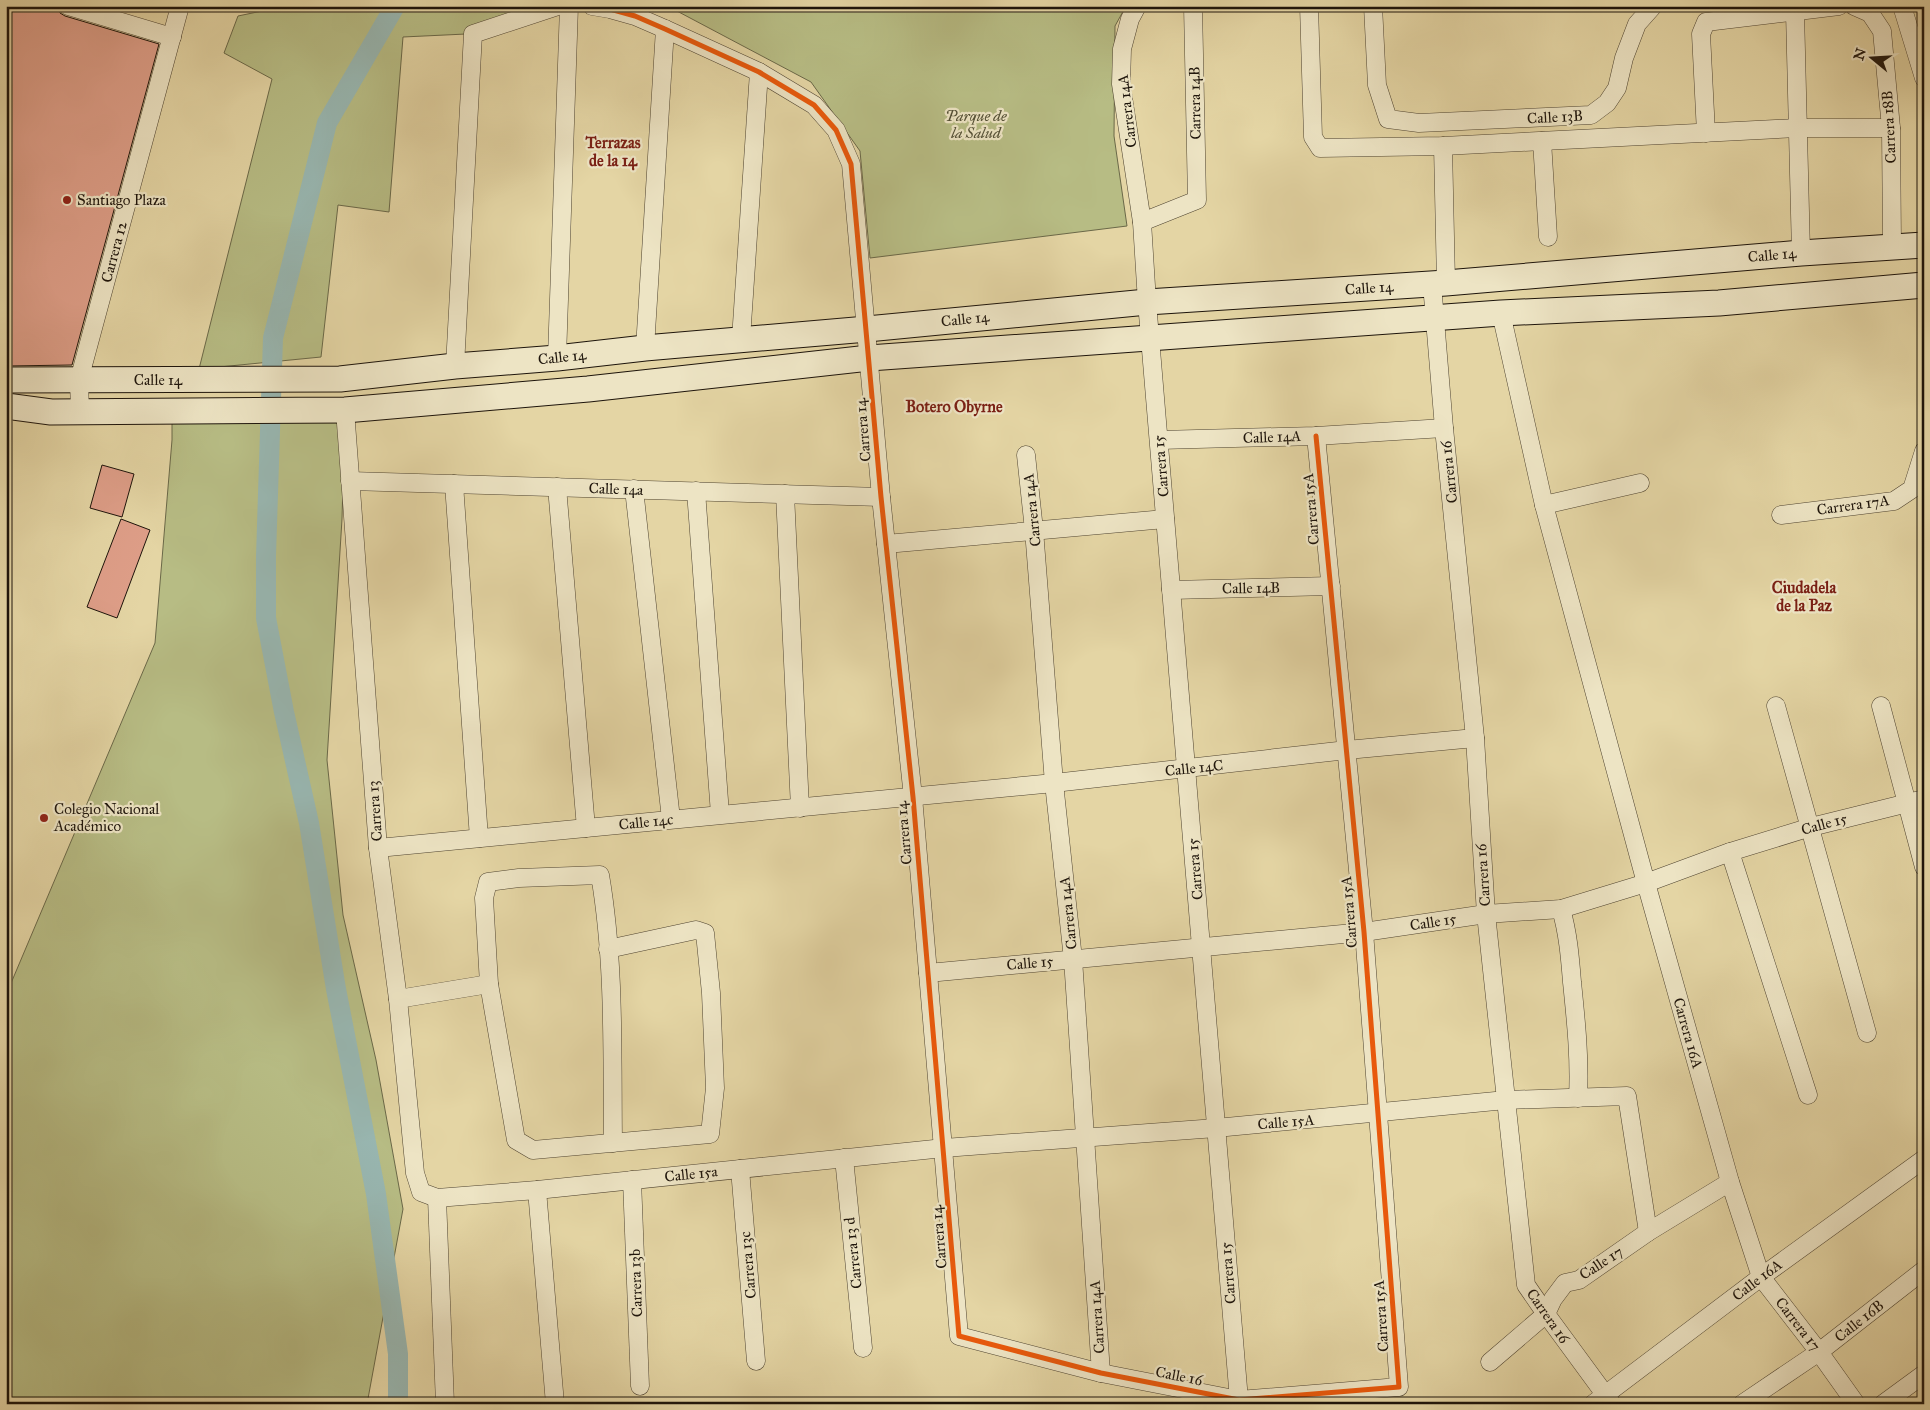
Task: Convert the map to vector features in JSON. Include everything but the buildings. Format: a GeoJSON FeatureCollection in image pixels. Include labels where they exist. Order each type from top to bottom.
{"type":"FeatureCollection","features":[{"type":"Feature","properties":{"kind":"main road","name":"Calle 14"},"geometry":{"type":"LineString","coordinates":[[6,380],[340,379],[455,366],[1147,302],[1439,283],[1801,253],[1924,245]]}},
{"type":"Feature","properties":{"kind":"main road","name":"Calle 14"},"geometry":{"type":"LineString","coordinates":[[6,406],[50,412],[345,410],[588,389],[869,358],[1501,313],[1719,303],[1924,285]]}},
{"type":"Feature","properties":{"kind":"street"},"geometry":{"type":"LineString","coordinates":[[68,6],[172,37]]}},
{"type":"Feature","properties":{"kind":"street","name":"Carrera 12"},"geometry":{"type":"LineString","coordinates":[[80,412],[79,380],[180,6]]}},
{"type":"Feature","properties":{"kind":"street"},"geometry":{"type":"LineString","coordinates":[[455,366],[473,34],[558,6]]}},
{"type":"Feature","properties":{"kind":"street"},"geometry":{"type":"LineString","coordinates":[[557,358],[569,6]]}},
{"type":"Feature","properties":{"kind":"street","name":"Carrera 14"},"geometry":{"type":"LineString","coordinates":[[592,6],[636,16],[759,72],[814,106],[836,130],[851,164],[881,497],[914,797],[959,1336]]}},
{"type":"Feature","properties":{"kind":"street","name":"Carrera 14A"},"geometry":{"type":"LineString","coordinates":[[1137,6],[1130,19],[1122,48],[1121,84],[1142,222],[1150,338]]}},
{"type":"Feature","properties":{"kind":"street","name":"Carrera 14B"},"geometry":{"type":"LineString","coordinates":[[1142,222],[1197,200],[1193,6]]}},
{"type":"Feature","properties":{"kind":"street"},"geometry":{"type":"LineString","coordinates":[[1309,6],[1313,136],[1320,148],[1443,146],[1797,128],[1891,128]]}},
{"type":"Feature","properties":{"kind":"street","name":"Calle 13B"},"geometry":{"type":"LineString","coordinates":[[1373,6],[1377,85],[1388,119],[1420,123],[1591,115],[1607,103],[1617,88],[1624,58],[1638,24],[1653,6]]}},
{"type":"Feature","properties":{"kind":"street"},"geometry":{"type":"LineString","coordinates":[[1706,133],[1701,34],[1706,22],[1839,6]]}},
{"type":"Feature","properties":{"kind":"street"},"geometry":{"type":"LineString","coordinates":[[1902,6],[1924,78]]}},
{"type":"Feature","properties":{"kind":"street","name":"Carrera 18B"},"geometry":{"type":"LineString","coordinates":[[1862,10],[1882,31],[1891,128],[1892,246]]}},
{"type":"Feature","properties":{"kind":"street"},"geometry":{"type":"LineString","coordinates":[[1795,12],[1801,253]]}},
{"type":"Feature","properties":{"kind":"street"},"geometry":{"type":"LineString","coordinates":[[645,348],[665,29]]}},
{"type":"Feature","properties":{"kind":"street"},"geometry":{"type":"LineString","coordinates":[[741,339],[759,72]]}},
{"type":"Feature","properties":{"kind":"street"},"geometry":{"type":"LineString","coordinates":[[1542,141],[1548,237]]}},
{"type":"Feature","properties":{"kind":"street","name":"Carrera 16"},"geometry":{"type":"LineString","coordinates":[[1443,146],[1439,283],[1435,319],[1474,738],[1486,914],[1526,1285],[1603,1401]]}},
{"type":"Feature","properties":{"kind":"street","name":"Carrera 16A"},"geometry":{"type":"LineString","coordinates":[[1501,313],[1544,505],[1646,883],[1730,1182]]}},
{"type":"Feature","properties":{"kind":"street","name":"Carrera 15"},"geometry":{"type":"LineString","coordinates":[[1150,338],[1239,1400]]}},
{"type":"Feature","properties":{"kind":"street","name":"Carrera 13"},"geometry":{"type":"LineString","coordinates":[[345,410],[378,848],[398,999],[415,1173],[421,1192],[437,1198]]}},
{"type":"Feature","properties":{"kind":"street","name":"Calle 14A"},"geometry":{"type":"LineString","coordinates":[[1159,440],[1316,436],[1444,428]]}},
{"type":"Feature","properties":{"kind":"street","name":"Carrera 15A"},"geometry":{"type":"LineString","coordinates":[[1316,436],[1364,932],[1399,1387]]}},
{"type":"Feature","properties":{"kind":"street","name":"Carrera 17A"},"geometry":{"type":"LineString","coordinates":[[1781,515],[1894,501],[1918,490],[1924,451]]}},
{"type":"Feature","properties":{"kind":"street","name":"Carrera 14A"},"geometry":{"type":"LineString","coordinates":[[1026,455],[1034,530],[1054,783],[1073,959],[1101,1373]]}},
{"type":"Feature","properties":{"kind":"street","name":"Calle 14a"},"geometry":{"type":"LineString","coordinates":[[350,481],[881,497]]}},
{"type":"Feature","properties":{"kind":"street"},"geometry":{"type":"LineString","coordinates":[[1544,505],[1640,483]]}},
{"type":"Feature","properties":{"kind":"street"},"geometry":{"type":"LineString","coordinates":[[454,484],[479,838]]}},
{"type":"Feature","properties":{"kind":"street"},"geometry":{"type":"LineString","coordinates":[[557,487],[586,828]]}},
{"type":"Feature","properties":{"kind":"street"},"geometry":{"type":"LineString","coordinates":[[634,490],[671,819]]}},
{"type":"Feature","properties":{"kind":"street"},"geometry":{"type":"LineString","coordinates":[[696,491],[720,814]]}},
{"type":"Feature","properties":{"kind":"street"},"geometry":{"type":"LineString","coordinates":[[785,494],[800,808]]}},
{"type":"Feature","properties":{"kind":"street"},"geometry":{"type":"LineString","coordinates":[[886,544],[1165,519]]}},
{"type":"Feature","properties":{"kind":"street","name":"Calle 14B"},"geometry":{"type":"LineString","coordinates":[[1171,590],[1330,586]]}},
{"type":"Feature","properties":{"kind":"street"},"geometry":{"type":"LineString","coordinates":[[1776,706],[1867,1034]]}},
{"type":"Feature","properties":{"kind":"street"},"geometry":{"type":"LineString","coordinates":[[1881,706],[1916,801],[1924,867]]}},
{"type":"Feature","properties":{"kind":"street","name":"Calle 14C"},"geometry":{"type":"LineString","coordinates":[[914,797],[1474,738]]}},
{"type":"Feature","properties":{"kind":"street","name":"Calle 14c"},"geometry":{"type":"LineString","coordinates":[[378,848],[914,797]]}},
{"type":"Feature","properties":{"kind":"street","name":"Calle 15"},"geometry":{"type":"LineString","coordinates":[[928,973],[1364,932],[1486,914],[1562,909],[1646,883],[1730,852],[1811,827],[1916,801]]}},
{"type":"Feature","properties":{"kind":"street"},"geometry":{"type":"LineString","coordinates":[[1730,852],[1808,1095]]}},
{"type":"Feature","properties":{"kind":"street"},"geometry":{"type":"LineString","coordinates":[[608,949],[696,930],[705,933],[711,993],[715,1088],[710,1134],[613,1143],[533,1150],[516,1140],[489,984],[484,898],[488,882],[520,878],[600,875],[604,902],[611,1000],[613,1143]]}},
{"type":"Feature","properties":{"kind":"street"},"geometry":{"type":"LineString","coordinates":[[1562,909],[1567,928],[1580,1061],[1578,1098]]}},
{"type":"Feature","properties":{"kind":"street"},"geometry":{"type":"LineString","coordinates":[[398,999],[489,984]]}},
{"type":"Feature","properties":{"kind":"street","name":"Calle 15A"},"geometry":{"type":"LineString","coordinates":[[944,1148],[1216,1128],[1506,1100],[1627,1096],[1648,1232]]}},
{"type":"Feature","properties":{"kind":"street","name":"Calle 15a"},"geometry":{"type":"LineString","coordinates":[[437,1198],[537,1190],[944,1148]]}},
{"type":"Feature","properties":{"kind":"street","name":"Carrera 13 d"},"geometry":{"type":"LineString","coordinates":[[844,1158],[863,1348]]}},
{"type":"Feature","properties":{"kind":"street","name":"Calle 16A"},"geometry":{"type":"LineString","coordinates":[[1603,1401],[1761,1277],[1924,1158]]}},
{"type":"Feature","properties":{"kind":"street","name":"Carrera 13c"},"geometry":{"type":"LineString","coordinates":[[740,1169],[756,1361]]}},
{"type":"Feature","properties":{"kind":"street","name":"Carrera 13b"},"geometry":{"type":"LineString","coordinates":[[632,1180],[640,1386]]}},
{"type":"Feature","properties":{"kind":"street","name":"Calle 17"},"geometry":{"type":"LineString","coordinates":[[1490,1362],[1546,1314],[1564,1283],[1578,1280],[1648,1232],[1730,1182]]}},
{"type":"Feature","properties":{"kind":"street","name":"Carrera 17"},"geometry":{"type":"LineString","coordinates":[[1730,1182],[1761,1277],[1820,1352],[1856,1404]]}},
{"type":"Feature","properties":{"kind":"street"},"geometry":{"type":"LineString","coordinates":[[537,1190],[555,1404]]}},
{"type":"Feature","properties":{"kind":"street"},"geometry":{"type":"LineString","coordinates":[[437,1198],[446,1404]]}},
{"type":"Feature","properties":{"kind":"street","name":"Calle 16B"},"geometry":{"type":"LineString","coordinates":[[1742,1404],[1820,1352],[1924,1270]]}},
{"type":"Feature","properties":{"kind":"street","name":"Calle 16"},"geometry":{"type":"LineString","coordinates":[[959,1336],[1101,1373],[1239,1400],[1399,1387]]}},
{"type":"Feature","properties":{"kind":"street"},"geometry":{"type":"LineString","coordinates":[[1883,1404],[1924,1374]]}},
{"type":"Feature","properties":{"kind":"green space"},"geometry":{"type":"Polygon","coordinates":[[[286,6],[539,6],[466,34],[403,37],[389,212],[338,205],[321,357],[199,369],[272,79],[224,53],[238,16],[286,6]]]}},
{"type":"Feature","properties":{"kind":"green space","name":"Parque de la Salud"},"geometry":{"type":"Polygon","coordinates":[[[647,6],[1126,6],[1115,26],[1114,136],[1127,226],[870,258],[860,151],[811,82],[675,10],[647,6]]]}},
{"type":"Feature","properties":{"kind":"green space"},"geometry":{"type":"Polygon","coordinates":[[[345,410],[342,519],[327,760],[343,915],[376,1060],[403,1209],[367,1404],[6,1404],[6,995],[155,643],[172,440],[172,411],[345,410]]]}},
{"type":"Feature","properties":{"kind":"waterway"},"geometry":{"type":"LineString","coordinates":[[395,6],[327,123],[273,338],[266,556],[266,618],[284,712],[309,823],[336,989],[376,1194],[398,1354],[398,1404]]}},
{"type":"Feature","properties":{"kind":"cycle path"},"geometry":{"type":"LineString","coordinates":[[592,6],[635,16],[665,29],[759,72],[814,105],[836,130],[851,164],[881,497],[913,797],[959,1336],[1101,1373],[1239,1400],[1399,1387],[1364,932],[1316,436]]}},
{"type":"Feature","properties":{"kind":"place","name":"Santiago Plaza"},"geometry":{"type":"Point","coordinates":[67,200]}},
{"type":"Feature","properties":{"kind":"place","name":"Colegio Nacional Académico"},"geometry":{"type":"Point","coordinates":[44,818]}},
{"type":"Feature","properties":{"kind":"district","name":"Terrazas de la 14"},"geometry":{"type":"Point","coordinates":[613,151]}},
{"type":"Feature","properties":{"kind":"district","name":"Botero Obyrne"},"geometry":{"type":"Point","coordinates":[954,406]}},
{"type":"Feature","properties":{"kind":"district","name":"Ciudadela de la Paz"},"geometry":{"type":"Point","coordinates":[1804,596]}}]}
